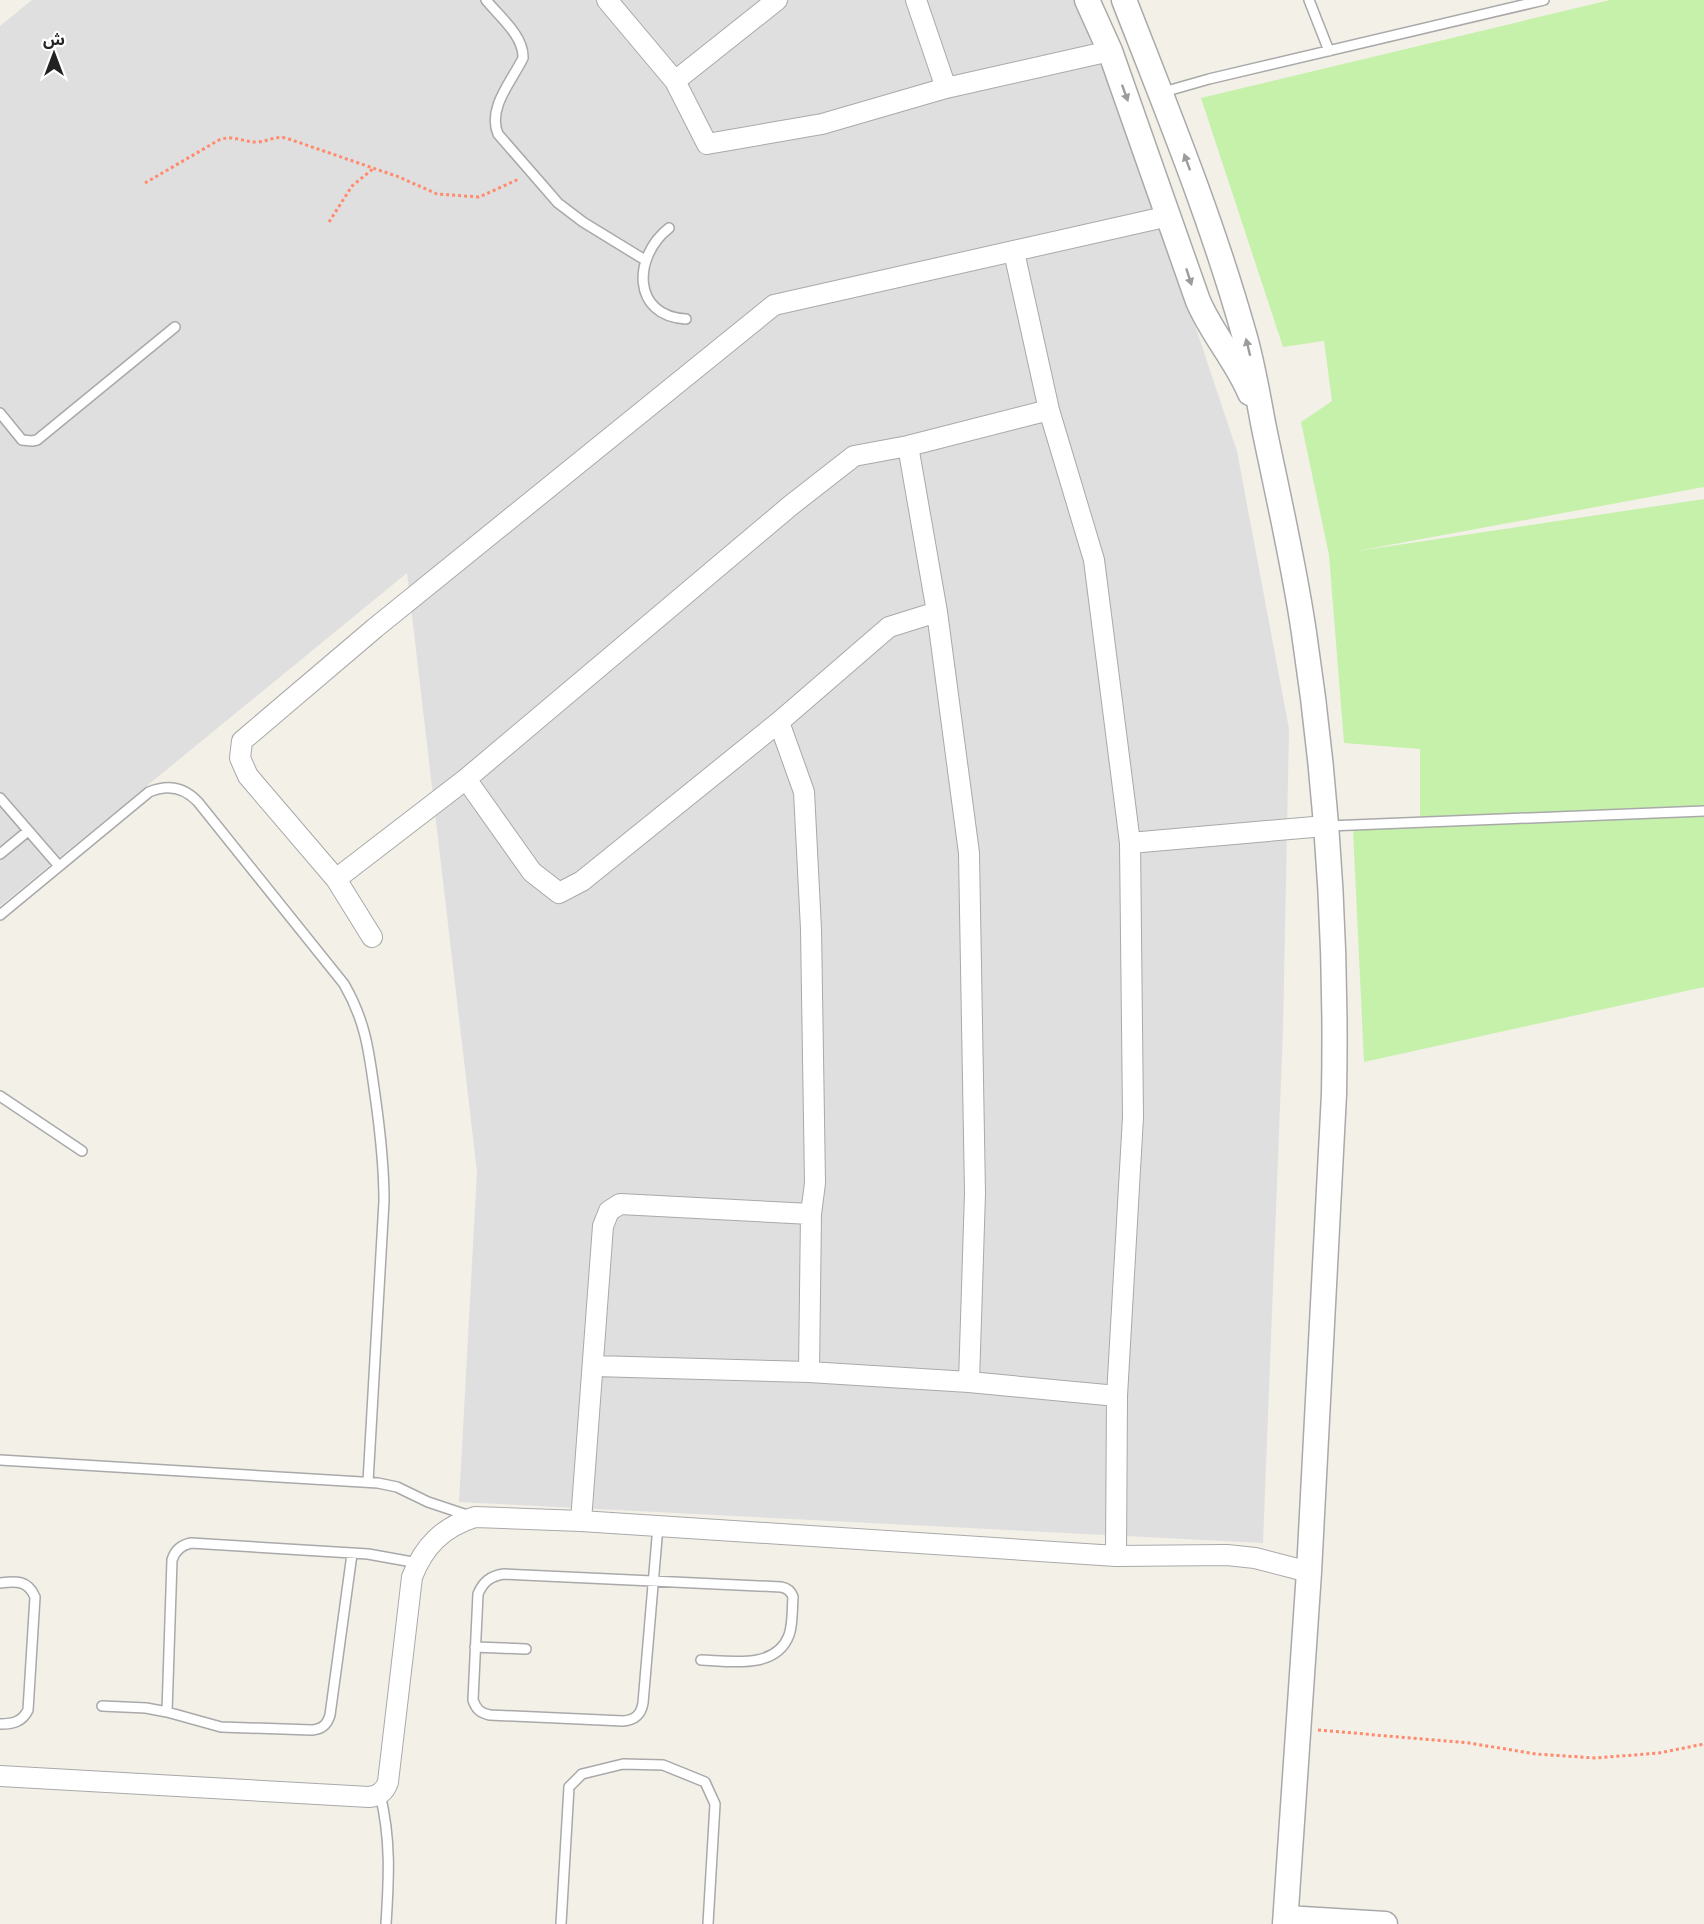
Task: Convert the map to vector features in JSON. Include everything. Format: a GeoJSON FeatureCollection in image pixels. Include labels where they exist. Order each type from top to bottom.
{"type":"FeatureCollection","features":[{"type":"Feature","properties":{"kind":"street"},"geometry":{"type":"LineString","coordinates":[[607,0],[675,81],[707,144],[822,124],[946,88],[1110,51]]}},
{"type":"Feature","properties":{"kind":"street"},"geometry":{"type":"LineString","coordinates":[[675,81],[777,0]]}},
{"type":"Feature","properties":{"kind":"street"},"geometry":{"type":"LineString","coordinates":[[916,0],[946,88]]}},
{"type":"Feature","properties":{"kind":"street"},"geometry":{"type":"LineString","coordinates":[[1088,0],[1110,51],[1204,316],[1242,375],[1264,425]]}},
{"type":"Feature","properties":{"kind":"street"},"geometry":{"type":"LineString","coordinates":[[1124,0],[1199,195],[1231,289],[1253,369],[1279,491],[1304,633],[1325,826],[1334,981],[1334,1094],[1309,1572],[1285,1921],[1384,1924]]}},
{"type":"Feature","properties":{"kind":"street"},"geometry":{"type":"LineString","coordinates":[[372,937],[336,879],[248,776],[240,758],[242,741],[384,621],[774,305],[1169,216]]}},
{"type":"Feature","properties":{"kind":"street"},"geometry":{"type":"LineString","coordinates":[[1014,252],[1049,410],[1094,560],[1130,843],[1133,1117],[1117,1396],[1116,1556]]}},
{"type":"Feature","properties":{"kind":"street"},"geometry":{"type":"LineString","coordinates":[[336,879],[466,780],[789,506],[854,456],[908,446],[1049,410]]}},
{"type":"Feature","properties":{"kind":"street"},"geometry":{"type":"LineString","coordinates":[[908,446],[937,612],[969,853],[975,1193],[969,1382]]}},
{"type":"Feature","properties":{"kind":"street"},"geometry":{"type":"LineString","coordinates":[[466,780],[532,872],[559,893],[582,881],[779,722],[889,627],[937,612]]}},
{"type":"Feature","properties":{"kind":"street"},"geometry":{"type":"LineString","coordinates":[[779,722],[804,792],[812,928],[815,1183],[811,1214],[809,1372]]}},
{"type":"Feature","properties":{"kind":"street"},"geometry":{"type":"LineString","coordinates":[[1130,843],[1325,826]]}},
{"type":"Feature","properties":{"kind":"street"},"geometry":{"type":"LineString","coordinates":[[581,1521],[603,1226],[609,1211],[620,1204],[811,1214]]}},
{"type":"Feature","properties":{"kind":"street"},"geometry":{"type":"LineString","coordinates":[[594,1366],[809,1372],[969,1382],[1117,1396]]}},
{"type":"Feature","properties":{"kind":"street"},"geometry":{"type":"LineString","coordinates":[[0,1776],[369,1797],[380,1794],[388,1782],[412,1577],[425,1550],[447,1529],[460,1521],[475,1517],[581,1521],[1116,1556],[1227,1555],[1255,1558],[1309,1572]]}},
{"type":"Feature","properties":{"kind":"lane"},"geometry":{"type":"LineString","coordinates":[[486,0],[517,37],[523,50],[520,64],[497,107],[495,120],[498,134],[558,203],[645,260]]}},
{"type":"Feature","properties":{"kind":"lane"},"geometry":{"type":"LineString","coordinates":[[1309,0],[1329,51]]}},
{"type":"Feature","properties":{"kind":"lane"},"geometry":{"type":"LineString","coordinates":[[1160,93],[1544,0]]}},
{"type":"Feature","properties":{"kind":"lane"},"geometry":{"type":"LineString","coordinates":[[669,228],[654,242],[645,260],[643,280],[648,298],[660,311],[667,316],[686,319]]}},
{"type":"Feature","properties":{"kind":"lane"},"geometry":{"type":"LineString","coordinates":[[0,413],[22,440],[37,440],[175,327]]}},
{"type":"Feature","properties":{"kind":"lane"},"geometry":{"type":"LineString","coordinates":[[0,915],[149,792],[167,787],[184,790],[206,810],[334,971],[352,997],[368,1042],[384,1181],[368,1482]]}},
{"type":"Feature","properties":{"kind":"lane"},"geometry":{"type":"LineString","coordinates":[[0,798],[59,866]]}},
{"type":"Feature","properties":{"kind":"lane"},"geometry":{"type":"LineString","coordinates":[[1325,826],[1704,811]]}},
{"type":"Feature","properties":{"kind":"lane"},"geometry":{"type":"LineString","coordinates":[[0,855],[28,831]]}},
{"type":"Feature","properties":{"kind":"lane"},"geometry":{"type":"LineString","coordinates":[[0,1096],[82,1150]]}},
{"type":"Feature","properties":{"kind":"lane"},"geometry":{"type":"LineString","coordinates":[[0,1460],[378,1483],[397,1487],[428,1502],[475,1517]]}},
{"type":"Feature","properties":{"kind":"lane"},"geometry":{"type":"LineString","coordinates":[[658,1526],[654,1582],[642,1709],[639,1714],[629,1720],[484,1714],[478,1710],[473,1700],[478,1594],[480,1587],[491,1577],[504,1574],[654,1582],[781,1587],[791,1593],[793,1597],[791,1628],[788,1637],[782,1646],[768,1658],[752,1661],[701,1660]]}},
{"type":"Feature","properties":{"kind":"lane"},"geometry":{"type":"LineString","coordinates":[[167,1712],[172,1560],[177,1550],[186,1544],[384,1556],[417,1563]]}},
{"type":"Feature","properties":{"kind":"lane"},"geometry":{"type":"LineString","coordinates":[[102,1706],[146,1708],[221,1727],[312,1730],[322,1728],[330,1715],[352,1554]]}},
{"type":"Feature","properties":{"kind":"lane"},"geometry":{"type":"LineString","coordinates":[[0,1583],[22,1582],[32,1590],[35,1597],[28,1710],[16,1723],[0,1724]]}},
{"type":"Feature","properties":{"kind":"lane"},"geometry":{"type":"LineString","coordinates":[[475,1647],[526,1649]]}},
{"type":"Feature","properties":{"kind":"lane"},"geometry":{"type":"LineString","coordinates":[[561,1924],[569,1787],[582,1774],[623,1764],[663,1765],[705,1782],[715,1804],[708,1924]]}},
{"type":"Feature","properties":{"kind":"lane"},"geometry":{"type":"LineString","coordinates":[[380,1794],[389,1849],[386,1924]]}},
{"type":"Feature","properties":{"kind":"path"},"geometry":{"type":"LineString","coordinates":[[145,183],[219,140],[230,137],[255,142],[286,138],[374,168],[437,194],[473,197],[485,195],[531,173]]}},
{"type":"Feature","properties":{"kind":"path"},"geometry":{"type":"LineString","coordinates":[[328,222],[352,186],[374,168]]}},
{"type":"Feature","properties":{"kind":"path"},"geometry":{"type":"LineString","coordinates":[[1298,1729],[1469,1743],[1536,1754],[1595,1758],[1659,1753],[1704,1744]]}},
{"type":"Feature","properties":{"kind":"shaded area"},"geometry":{"type":"Polygon","coordinates":[[[32,0],[1074,0],[1120,101],[1237,451],[1289,729],[1283,1030],[1263,1543],[459,1502],[477,1172],[407,573],[0,906],[0,26],[32,0]]]}},
{"type":"Feature","properties":{"kind":"green space"},"geometry":{"type":"Polygon","coordinates":[[[1610,0],[1704,0],[1704,487],[1357,551],[1704,499],[1704,987],[1364,1062],[1353,830],[1420,819],[1420,749],[1344,743],[1329,555],[1301,422],[1332,401],[1324,341],[1283,347],[1201,98],[1610,0]]]}}]}
